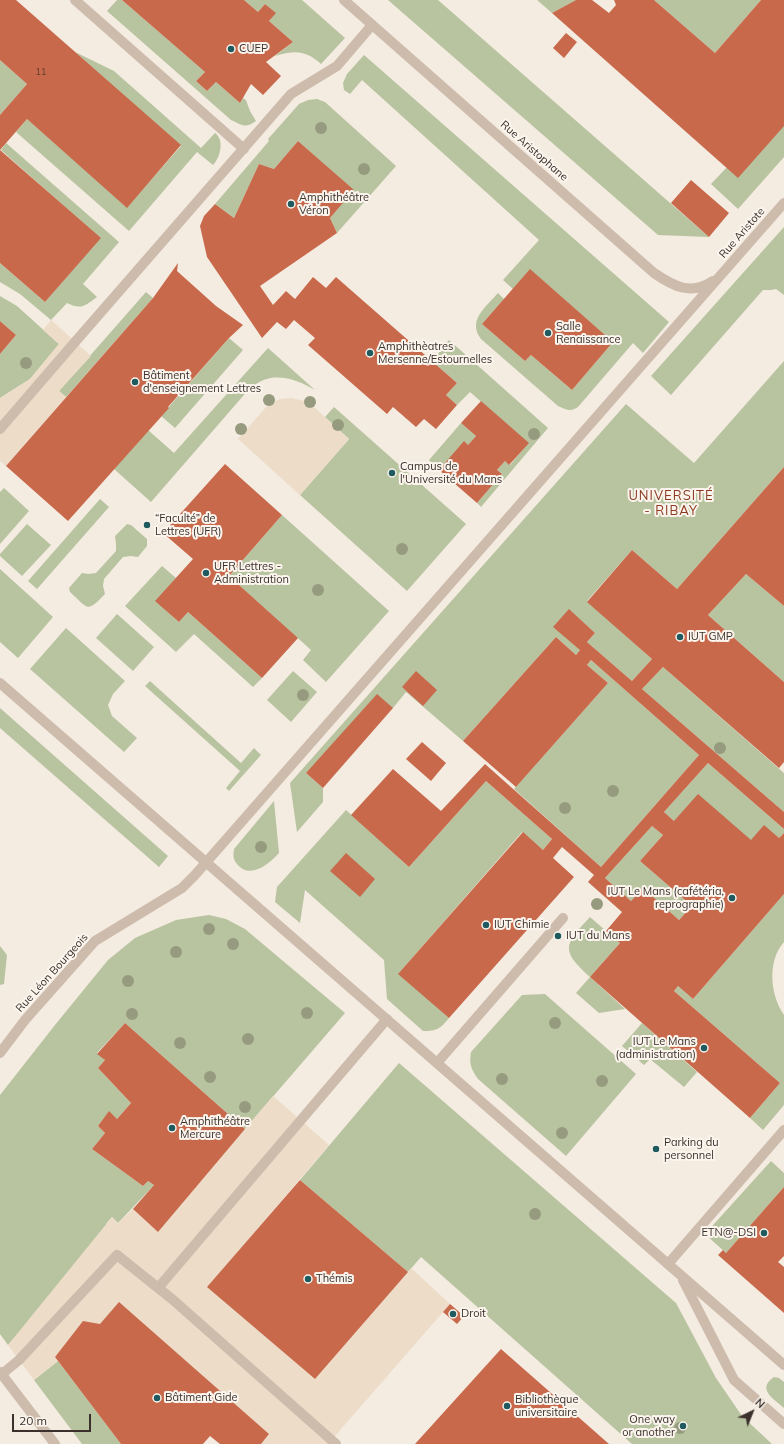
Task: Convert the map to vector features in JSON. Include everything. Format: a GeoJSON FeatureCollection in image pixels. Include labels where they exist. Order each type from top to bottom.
{"type":"FeatureCollection","features":[{"type":"Feature","properties":{"kind":"street"},"geometry":{"type":"LineString","coordinates":[[75,0],[244,149]]}},
{"type":"Feature","properties":{"kind":"street","name":"Rue Aristophane"},"geometry":{"type":"LineString","coordinates":[[344,0],[654,273],[678,287],[694,289],[707,285],[718,278]]}},
{"type":"Feature","properties":{"kind":"street"},"geometry":{"type":"LineString","coordinates":[[0,429],[291,94],[337,66],[372,25]]}},
{"type":"Feature","properties":{"kind":"street","name":"Rue Aristote"},"geometry":{"type":"LineString","coordinates":[[206,862],[784,203]]}},
{"type":"Feature","properties":{"kind":"street"},"geometry":{"type":"LineString","coordinates":[[0,683],[784,1365]]}},
{"type":"Feature","properties":{"kind":"street","name":"Rue Léon Bourgeois"},"geometry":{"type":"LineString","coordinates":[[0,1053],[25,1020],[96,941],[182,888],[206,862]]}},
{"type":"Feature","properties":{"kind":"street"},"geometry":{"type":"LineString","coordinates":[[437,1062],[563,918]]}},
{"type":"Feature","properties":{"kind":"street"},"geometry":{"type":"LineString","coordinates":[[158,1288],[387,1019]]}},
{"type":"Feature","properties":{"kind":"street"},"geometry":{"type":"LineString","coordinates":[[668,1264],[784,1130]]}},
{"type":"Feature","properties":{"kind":"street"},"geometry":{"type":"LineString","coordinates":[[55,1444],[1,1373],[19,1360],[117,1256],[172,1299],[336,1444]]}},
{"type":"Feature","properties":{"kind":"street"},"geometry":{"type":"LineString","coordinates":[[680,1275],[734,1380],[784,1424]]}},
{"type":"Feature","properties":{"kind":"green space"},"geometry":{"type":"Polygon","coordinates":[[[117,0],[122,0],[205,72],[196,81],[207,91],[216,82],[240,103],[243,98],[246,100],[256,121],[246,126],[231,120],[107,11],[117,0]]]}},
{"type":"Feature","properties":{"kind":"green space"},"geometry":{"type":"Polygon","coordinates":[[[244,0],[302,0],[345,38],[321,64],[310,56],[300,52],[275,56],[293,42],[269,21],[275,13],[265,4],[258,12],[244,0]]]}},
{"type":"Feature","properties":{"kind":"green space"},"geometry":{"type":"Polygon","coordinates":[[[388,0],[438,0],[709,237],[658,235],[388,0]]]}},
{"type":"Feature","properties":{"kind":"green space"},"geometry":{"type":"Polygon","coordinates":[[[537,0],[576,0],[552,13],[537,0]]]}},
{"type":"Feature","properties":{"kind":"green space"},"geometry":{"type":"Polygon","coordinates":[[[654,0],[761,0],[715,53],[654,0]]]}},
{"type":"Feature","properties":{"kind":"green space"},"geometry":{"type":"Polygon","coordinates":[[[75,52],[114,71],[201,148],[215,133],[220,140],[221,144],[218,158],[213,165],[197,152],[129,231],[16,132],[27,119],[127,207],[181,146],[75,52]]]}},
{"type":"Feature","properties":{"kind":"green space"},"geometry":{"type":"Polygon","coordinates":[[[364,55],[669,322],[643,353],[633,343],[575,409],[568,410],[558,406],[481,339],[477,332],[476,326],[480,314],[498,293],[504,299],[482,324],[525,361],[531,355],[572,390],[613,342],[530,270],[513,289],[503,280],[539,240],[362,80],[350,94],[344,90],[343,83],[347,74],[364,55]]]}},
{"type":"Feature","properties":{"kind":"green space"},"geometry":{"type":"Polygon","coordinates":[[[0,60],[27,84],[0,115],[0,60]]]}},
{"type":"Feature","properties":{"kind":"green space"},"geometry":{"type":"Polygon","coordinates":[[[317,99],[325,102],[396,166],[337,233],[330,218],[353,190],[298,141],[274,169],[259,164],[234,218],[215,204],[269,141],[268,139],[299,104],[308,100],[317,99]]]}},
{"type":"Feature","properties":{"kind":"green space"},"geometry":{"type":"Polygon","coordinates":[[[784,107],[784,157],[738,209],[711,184],[784,107]]]}},
{"type":"Feature","properties":{"kind":"green space"},"geometry":{"type":"Polygon","coordinates":[[[6,143],[119,242],[83,284],[97,297],[89,303],[79,307],[67,303],[51,320],[20,294],[0,282],[0,263],[45,302],[100,238],[1,150],[6,143]]]}},
{"type":"Feature","properties":{"kind":"green space"},"geometry":{"type":"Polygon","coordinates":[[[784,227],[784,295],[776,289],[763,290],[671,395],[651,376],[784,227]]]}},
{"type":"Feature","properties":{"kind":"green space"},"geometry":{"type":"Polygon","coordinates":[[[146,292],[153,298],[66,397],[59,391],[146,292]]]}},
{"type":"Feature","properties":{"kind":"green space"},"geometry":{"type":"Polygon","coordinates":[[[0,296],[17,306],[59,344],[30,379],[0,398],[0,354],[16,335],[0,321],[0,296]]]}},
{"type":"Feature","properties":{"kind":"green space"},"geometry":{"type":"Polygon","coordinates":[[[229,338],[243,350],[175,428],[161,416],[229,338]]]}},
{"type":"Feature","properties":{"kind":"green space"},"geometry":{"type":"Polygon","coordinates":[[[449,340],[548,428],[481,507],[477,503],[502,474],[497,470],[505,461],[510,465],[528,443],[470,392],[457,405],[446,395],[457,383],[432,361],[449,340]]]}},
{"type":"Feature","properties":{"kind":"green space"},"geometry":{"type":"Polygon","coordinates":[[[268,348],[315,390],[304,384],[286,378],[279,377],[260,381],[250,388],[151,502],[114,469],[148,430],[174,453],[268,348]]]}},
{"type":"Feature","properties":{"kind":"green space"},"geometry":{"type":"Polygon","coordinates":[[[784,361],[784,467],[677,589],[632,550],[587,601],[652,659],[632,681],[587,642],[595,633],[569,610],[580,650],[576,655],[556,637],[463,741],[406,692],[393,708],[306,773],[323,788],[323,802],[297,832],[290,783],[626,404],[694,463],[784,361]]]}},
{"type":"Feature","properties":{"kind":"green space"},"geometry":{"type":"Polygon","coordinates":[[[334,407],[466,524],[407,591],[300,495],[349,439],[325,417],[334,407]]]}},
{"type":"Feature","properties":{"kind":"green space"},"geometry":{"type":"Polygon","coordinates":[[[461,423],[476,436],[468,445],[439,470],[429,460],[461,423]]]}},
{"type":"Feature","properties":{"kind":"green space"},"geometry":{"type":"Polygon","coordinates":[[[4,488],[29,511],[0,544],[0,492],[4,488]]]}},
{"type":"Feature","properties":{"kind":"green space"},"geometry":{"type":"Polygon","coordinates":[[[100,499],[109,507],[37,589],[28,581],[100,499]]]}},
{"type":"Feature","properties":{"kind":"green space"},"geometry":{"type":"Polygon","coordinates":[[[282,515],[389,611],[326,682],[303,660],[311,650],[229,576],[282,515]]]}},
{"type":"Feature","properties":{"kind":"green space"},"geometry":{"type":"Polygon","coordinates":[[[27,524],[51,545],[22,576],[0,556],[0,554],[27,524]]]}},
{"type":"Feature","properties":{"kind":"green space"},"geometry":{"type":"Polygon","coordinates":[[[127,524],[131,525],[147,539],[147,546],[138,557],[123,557],[104,579],[103,586],[105,594],[94,604],[90,606],[84,605],[70,592],[69,588],[82,573],[96,573],[116,551],[115,536],[127,524]]]}},
{"type":"Feature","properties":{"kind":"green space"},"geometry":{"type":"Polygon","coordinates":[[[162,566],[176,578],[156,601],[179,622],[188,612],[262,678],[253,687],[194,634],[176,652],[125,606],[162,566]]]}},
{"type":"Feature","properties":{"kind":"green space"},"geometry":{"type":"Polygon","coordinates":[[[0,569],[53,617],[18,658],[0,642],[0,569]]]}},
{"type":"Feature","properties":{"kind":"green space"},"geometry":{"type":"Polygon","coordinates":[[[746,574],[784,606],[784,682],[708,615],[746,574]]]}},
{"type":"Feature","properties":{"kind":"green space"},"geometry":{"type":"Polygon","coordinates":[[[117,614],[154,647],[133,671],[96,638],[117,614]]]}},
{"type":"Feature","properties":{"kind":"green space"},"geometry":{"type":"Polygon","coordinates":[[[66,628],[125,681],[113,694],[108,705],[112,716],[137,738],[124,752],[30,669],[66,628]]]}},
{"type":"Feature","properties":{"kind":"green space"},"geometry":{"type":"Polygon","coordinates":[[[591,660],[699,755],[601,867],[514,789],[608,683],[587,665],[591,660]]]}},
{"type":"Feature","properties":{"kind":"green space"},"geometry":{"type":"Polygon","coordinates":[[[663,667],[784,773],[784,812],[642,689],[663,667]]]}},
{"type":"Feature","properties":{"kind":"green space"},"geometry":{"type":"Polygon","coordinates":[[[293,671],[317,692],[291,722],[267,700],[293,671]]]}},
{"type":"Feature","properties":{"kind":"green space"},"geometry":{"type":"Polygon","coordinates":[[[150,681],[241,763],[254,748],[261,755],[229,791],[226,788],[240,771],[145,686],[150,681]]]}},
{"type":"Feature","properties":{"kind":"green space"},"geometry":{"type":"Polygon","coordinates":[[[0,708],[168,856],[159,867],[0,728],[0,708]]]}},
{"type":"Feature","properties":{"kind":"green space"},"geometry":{"type":"Polygon","coordinates":[[[708,763],[784,829],[784,833],[779,838],[751,840],[674,821],[664,812],[708,763]]]}},
{"type":"Feature","properties":{"kind":"green space"},"geometry":{"type":"Polygon","coordinates":[[[486,781],[552,839],[543,850],[522,832],[399,973],[449,1018],[438,1029],[423,1031],[387,999],[384,960],[305,890],[300,923],[275,902],[277,887],[346,810],[409,867],[486,781]]]}},
{"type":"Feature","properties":{"kind":"green space"},"geometry":{"type":"Polygon","coordinates":[[[274,801],[279,853],[265,866],[259,869],[248,871],[242,869],[237,864],[233,855],[234,849],[274,801]]]}},
{"type":"Feature","properties":{"kind":"green space"},"geometry":{"type":"Polygon","coordinates":[[[652,826],[663,835],[640,861],[692,906],[679,920],[643,888],[631,901],[605,878],[652,826]]]}},
{"type":"Feature","properties":{"kind":"green space"},"geometry":{"type":"Polygon","coordinates":[[[784,894],[784,942],[775,959],[772,978],[776,998],[784,1015],[784,1105],[763,1130],[750,1118],[780,1083],[674,991],[678,986],[693,999],[784,894]]]}},
{"type":"Feature","properties":{"kind":"green space"},"geometry":{"type":"Polygon","coordinates":[[[209,915],[226,919],[245,929],[345,1013],[245,1129],[125,1023],[97,1053],[105,1060],[98,1068],[131,1103],[117,1119],[109,1112],[98,1126],[105,1133],[92,1149],[143,1186],[148,1181],[154,1185],[118,1223],[112,1217],[106,1224],[117,1251],[13,1339],[8,1345],[0,1334],[0,1095],[108,960],[135,938],[176,920],[209,915]]]}},
{"type":"Feature","properties":{"kind":"green space"},"geometry":{"type":"Polygon","coordinates":[[[590,917],[620,943],[590,977],[574,960],[570,954],[569,947],[575,934],[590,917]]]}},
{"type":"Feature","properties":{"kind":"green space"},"geometry":{"type":"Polygon","coordinates":[[[0,946],[7,955],[4,984],[0,985],[0,946]]]}},
{"type":"Feature","properties":{"kind":"green space"},"geometry":{"type":"Polygon","coordinates":[[[590,977],[625,1009],[599,1013],[576,993],[590,977]]]}},
{"type":"Feature","properties":{"kind":"green space"},"geometry":{"type":"Polygon","coordinates":[[[545,994],[636,1074],[566,1156],[478,1079],[470,1063],[471,1052],[522,995],[545,994]]]}},
{"type":"Feature","properties":{"kind":"green space"},"geometry":{"type":"Polygon","coordinates":[[[642,1023],[697,1072],[684,1087],[650,1059],[644,1065],[622,1046],[642,1023]]]}},
{"type":"Feature","properties":{"kind":"green space"},"geometry":{"type":"Polygon","coordinates":[[[399,1063],[676,1303],[716,1378],[742,1416],[772,1444],[632,1444],[421,1257],[408,1272],[300,1180],[399,1063]]]}},
{"type":"Feature","properties":{"kind":"green space"},"geometry":{"type":"Polygon","coordinates":[[[771,1161],[784,1173],[784,1187],[726,1253],[705,1234],[771,1161]]]}},
{"type":"Feature","properties":{"kind":"green space"},"geometry":{"type":"Polygon","coordinates":[[[58,1361],[121,1444],[82,1444],[34,1380],[58,1361]]]}},
{"type":"Feature","properties":{"kind":"green space"},"geometry":{"type":"Polygon","coordinates":[[[774,1377],[779,1378],[784,1382],[784,1408],[768,1394],[767,1386],[769,1381],[774,1377]]]}},
{"type":"Feature","properties":{"kind":"shaded area"},"geometry":{"type":"Polygon","coordinates":[[[51,320],[91,356],[59,391],[66,397],[6,466],[0,461],[0,398],[30,379],[59,344],[43,330],[51,320]]]}},
{"type":"Feature","properties":{"kind":"shaded area"},"geometry":{"type":"Polygon","coordinates":[[[292,398],[304,401],[315,408],[349,439],[300,495],[238,439],[268,405],[280,399],[292,398]]]}},
{"type":"Feature","properties":{"kind":"shaded area"},"geometry":{"type":"Polygon","coordinates":[[[273,1096],[329,1145],[208,1287],[315,1379],[411,1268],[450,1304],[328,1444],[261,1444],[269,1434],[119,1303],[100,1324],[83,1321],[55,1357],[58,1361],[34,1380],[8,1345],[112,1217],[118,1223],[133,1209],[158,1231],[273,1096]]]}},
{"type":"Feature","properties":{"kind":"building"},"geometry":{"type":"Polygon","coordinates":[[[0,0],[16,0],[181,145],[127,208],[27,119],[0,150],[0,115],[27,84],[0,60],[0,0]]]}},
{"type":"Feature","properties":{"kind":"building","name":"CUEP"},"geometry":{"type":"Polygon","coordinates":[[[122,0],[244,0],[258,12],[265,4],[276,13],[269,21],[293,42],[266,62],[281,76],[263,95],[251,84],[240,103],[216,82],[207,91],[196,81],[205,72],[122,0]]]}},
{"type":"Feature","properties":{"kind":"building"},"geometry":{"type":"Polygon","coordinates":[[[576,0],[592,0],[609,13],[616,5],[614,0],[654,0],[715,53],[761,0],[784,0],[784,126],[738,178],[552,13],[576,0]]]}},
{"type":"Feature","properties":{"kind":"building"},"geometry":{"type":"Polygon","coordinates":[[[566,33],[577,42],[564,58],[553,48],[566,33]]]}},
{"type":"Feature","properties":{"kind":"building"},"geometry":{"type":"Polygon","coordinates":[[[298,141],[354,190],[330,218],[337,233],[260,286],[273,305],[286,291],[295,299],[313,277],[326,288],[336,277],[457,383],[446,395],[457,405],[436,429],[424,419],[416,427],[393,407],[387,414],[308,345],[315,338],[294,320],[286,329],[277,322],[262,338],[207,257],[200,226],[204,216],[215,204],[234,218],[259,164],[274,169],[298,141]]]}},
{"type":"Feature","properties":{"kind":"building"},"geometry":{"type":"Polygon","coordinates":[[[0,150],[101,238],[45,302],[0,263],[0,150]]]}},
{"type":"Feature","properties":{"kind":"building"},"geometry":{"type":"Polygon","coordinates":[[[691,180],[729,213],[709,237],[671,203],[691,180]]]}},
{"type":"Feature","properties":{"kind":"building","name":"Bâtiment d'enseignement Lettres"},"geometry":{"type":"Polygon","coordinates":[[[178,263],[177,271],[216,306],[243,325],[229,338],[68,521],[6,466],[153,298],[178,263]]]}},
{"type":"Feature","properties":{"kind":"building","name":"Salle Renaissance"},"geometry":{"type":"Polygon","coordinates":[[[530,269],[613,342],[572,390],[531,355],[525,361],[482,324],[530,269]]]}},
{"type":"Feature","properties":{"kind":"building"},"geometry":{"type":"Polygon","coordinates":[[[0,321],[16,335],[0,354],[0,321]]]}},
{"type":"Feature","properties":{"kind":"building"},"geometry":{"type":"Polygon","coordinates":[[[481,401],[529,443],[509,465],[505,461],[497,470],[502,474],[477,503],[439,470],[464,441],[468,445],[476,436],[461,423],[481,401]]]}},
{"type":"Feature","properties":{"kind":"building","name":"UFR Lettres - Administration"},"geometry":{"type":"Polygon","coordinates":[[[225,464],[282,515],[229,576],[298,638],[262,678],[188,612],[179,622],[155,601],[193,559],[163,533],[225,464]]]}},
{"type":"Feature","properties":{"kind":"building"},"geometry":{"type":"Polygon","coordinates":[[[784,467],[784,606],[746,574],[708,615],[784,682],[784,762],[779,768],[663,667],[642,689],[784,812],[784,829],[708,763],[664,812],[674,821],[698,794],[751,840],[764,825],[779,838],[784,833],[784,894],[693,999],[678,986],[674,991],[780,1083],[750,1118],[590,977],[620,943],[606,931],[622,912],[588,882],[594,875],[562,847],[553,858],[574,877],[449,1018],[398,974],[523,832],[543,850],[552,839],[486,781],[409,867],[351,815],[393,769],[441,811],[485,764],[601,867],[699,755],[591,660],[587,665],[608,683],[516,787],[463,741],[556,637],[576,655],[580,650],[553,627],[569,609],[595,633],[587,642],[632,681],[652,659],[587,602],[632,550],[677,589],[784,467]],[[652,826],[605,878],[631,901],[643,888],[679,920],[692,906],[640,861],[663,835],[652,826]]]}},
{"type":"Feature","properties":{"kind":"building"},"geometry":{"type":"Polygon","coordinates":[[[416,671],[437,690],[423,706],[402,687],[416,671]]]}},
{"type":"Feature","properties":{"kind":"building"},"geometry":{"type":"Polygon","coordinates":[[[377,694],[393,708],[323,788],[306,773],[377,694]]]}},
{"type":"Feature","properties":{"kind":"building"},"geometry":{"type":"Polygon","coordinates":[[[422,742],[446,763],[431,781],[406,759],[422,742]]]}},
{"type":"Feature","properties":{"kind":"building"},"geometry":{"type":"Polygon","coordinates":[[[346,853],[375,879],[360,897],[330,871],[346,853]]]}},
{"type":"Feature","properties":{"kind":"building","name":"Amphithéâtre Mercure"},"geometry":{"type":"Polygon","coordinates":[[[125,1023],[245,1129],[158,1232],[133,1209],[154,1185],[148,1181],[143,1186],[92,1149],[105,1133],[98,1126],[109,1111],[117,1119],[131,1103],[98,1068],[105,1060],[97,1054],[125,1023]]]}},
{"type":"Feature","properties":{"kind":"building","name":"Thémis"},"geometry":{"type":"Polygon","coordinates":[[[300,1180],[408,1272],[315,1379],[207,1287],[300,1180]]]}},
{"type":"Feature","properties":{"kind":"building","name":"ETN@-DSI"},"geometry":{"type":"Polygon","coordinates":[[[784,1187],[784,1256],[778,1262],[784,1267],[784,1313],[718,1255],[723,1250],[726,1253],[784,1187]]]}},
{"type":"Feature","properties":{"kind":"building","name":"Bâtiment Gide"},"geometry":{"type":"Polygon","coordinates":[[[119,1302],[269,1434],[261,1444],[220,1444],[210,1436],[203,1444],[121,1444],[55,1357],[83,1321],[100,1324],[119,1302]]]}},
{"type":"Feature","properties":{"kind":"building","name":"Droit"},"geometry":{"type":"Polygon","coordinates":[[[450,1304],[464,1316],[457,1324],[443,1312],[450,1304]]]}},
{"type":"Feature","properties":{"kind":"building","name":"Bibliothèque universitaire"},"geometry":{"type":"Polygon","coordinates":[[[501,1349],[609,1444],[415,1444],[501,1349]]]}},
{"type":"Feature","properties":{"kind":"place","name":"CUEP"},"geometry":{"type":"Point","coordinates":[231,49]}},
{"type":"Feature","properties":{"kind":"place","name":"Amphithéâtre Véron"},"geometry":{"type":"Point","coordinates":[291,204]}},
{"type":"Feature","properties":{"kind":"place","name":"Salle Renaissance"},"geometry":{"type":"Point","coordinates":[548,333]}},
{"type":"Feature","properties":{"kind":"place","name":"Amphithèatres Mersenne/Estournelles"},"geometry":{"type":"Point","coordinates":[370,353]}},
{"type":"Feature","properties":{"kind":"place","name":"Bâtiment d'enseignement Lettres"},"geometry":{"type":"Point","coordinates":[135,382]}},
{"type":"Feature","properties":{"kind":"place","name":"Campus de l'Université du Mans"},"geometry":{"type":"Point","coordinates":[392,473]}},
{"type":"Feature","properties":{"kind":"place","name":"“Faculté” de Lettres (UFR)"},"geometry":{"type":"Point","coordinates":[147,525]}},
{"type":"Feature","properties":{"kind":"place","name":"UFR Lettres - Administration"},"geometry":{"type":"Point","coordinates":[206,573]}},
{"type":"Feature","properties":{"kind":"place","name":"IUT GMP"},"geometry":{"type":"Point","coordinates":[680,637]}},
{"type":"Feature","properties":{"kind":"place","name":"IUT Le Mans (cafétéria, reprographie)"},"geometry":{"type":"Point","coordinates":[732,898]}},
{"type":"Feature","properties":{"kind":"place","name":"IUT Chimie"},"geometry":{"type":"Point","coordinates":[486,925]}},
{"type":"Feature","properties":{"kind":"place","name":"IUT du Mans"},"geometry":{"type":"Point","coordinates":[558,936]}},
{"type":"Feature","properties":{"kind":"place","name":"IUT Le Mans (administration)"},"geometry":{"type":"Point","coordinates":[704,1048]}},
{"type":"Feature","properties":{"kind":"place","name":"Amphithéâtre Mercure"},"geometry":{"type":"Point","coordinates":[172,1128]}},
{"type":"Feature","properties":{"kind":"place","name":"Parking du personnel"},"geometry":{"type":"Point","coordinates":[656,1149]}},
{"type":"Feature","properties":{"kind":"place","name":"ETN@-DSI"},"geometry":{"type":"Point","coordinates":[764,1233]}},
{"type":"Feature","properties":{"kind":"place","name":"Thémis"},"geometry":{"type":"Point","coordinates":[308,1279]}},
{"type":"Feature","properties":{"kind":"place","name":"Droit"},"geometry":{"type":"Point","coordinates":[453,1314]}},
{"type":"Feature","properties":{"kind":"place","name":"Bâtiment Gide"},"geometry":{"type":"Point","coordinates":[157,1398]}},
{"type":"Feature","properties":{"kind":"place","name":"Bibliothèque universitaire"},"geometry":{"type":"Point","coordinates":[507,1406]}},
{"type":"Feature","properties":{"kind":"place","name":"One way or another"},"geometry":{"type":"Point","coordinates":[683,1426]}},
{"type":"Feature","properties":{"kind":"district","name":"UNIVERSITÉ - RIBAY"},"geometry":{"type":"Point","coordinates":[671,504]}}]}
